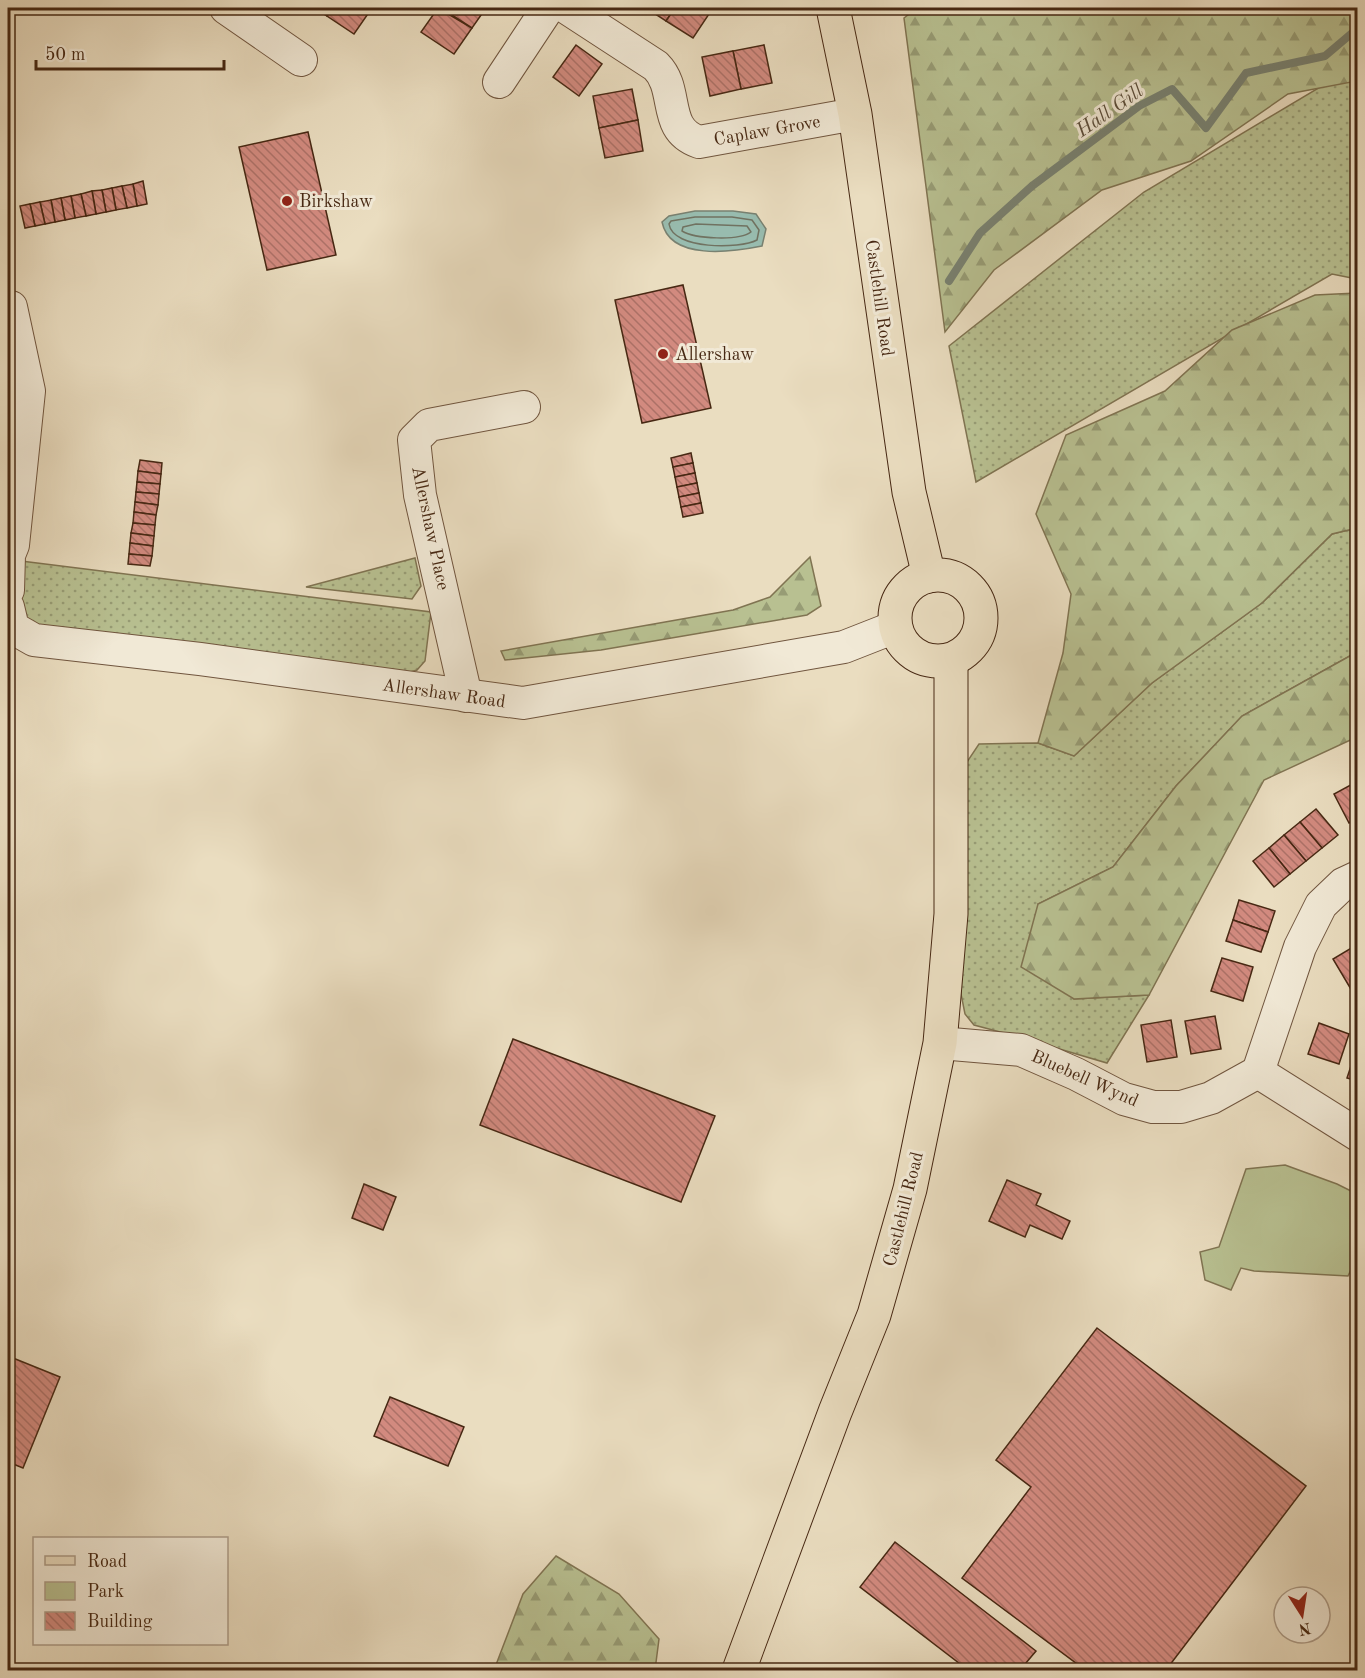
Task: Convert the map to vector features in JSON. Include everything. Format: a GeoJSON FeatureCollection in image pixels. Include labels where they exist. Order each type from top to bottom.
{"type":"FeatureCollection","features":[{"type":"Feature","properties":{"kind":"main road","name":"Castlehill Road"},"geometry":{"type":"LineString","coordinates":[[840,11],[909,492],[928,576]]}},
{"type":"Feature","properties":{"kind":"main road"},"geometry":{"type":"LineString","coordinates":[[895,627],[895,612],[902,595],[915,582],[928,576],[940,574],[963,582],[974,593],[978,601],[981,625],[972,646],[951,660],[930,662],[915,655]]}},
{"type":"Feature","properties":{"kind":"main road","name":"Castlehill Road"},"geometry":{"type":"LineString","coordinates":[[895,627],[899,637],[915,655],[951,724]]}},
{"type":"Feature","properties":{"kind":"main road","name":"Castlehill Road"},"geometry":{"type":"LineString","coordinates":[[739,1671],[835,1412],[874,1315],[910,1189],[940,1043],[951,914],[951,660]]}},
{"type":"Feature","properties":{"kind":"street"},"geometry":{"type":"LineString","coordinates":[[499,82],[548,8]]}},
{"type":"Feature","properties":{"kind":"street","name":"Caplaw Grove"},"geometry":{"type":"LineString","coordinates":[[567,8],[662,72],[679,129],[689,138],[699,142],[855,114]]}},
{"type":"Feature","properties":{"kind":"street"},"geometry":{"type":"LineString","coordinates":[[244,12],[301,60]]}},
{"type":"Feature","properties":{"kind":"street"},"geometry":{"type":"LineString","coordinates":[[8,590],[10,544],[29,391],[11,307]]}},
{"type":"Feature","properties":{"kind":"street","name":"Allershaw Place"},"geometry":{"type":"LineString","coordinates":[[466,696],[420,495],[414,440],[429,426],[524,407]]}},
{"type":"Feature","properties":{"kind":"street","name":"Allershaw Road"},"geometry":{"type":"LineString","coordinates":[[8,607],[13,628],[34,640],[523,703],[844,647],[895,627]]}},
{"type":"Feature","properties":{"kind":"street"},"geometry":{"type":"LineString","coordinates":[[1358,877],[1343,884],[1321,905],[1300,947],[1258,1072],[1358,1135]]}},
{"type":"Feature","properties":{"kind":"street","name":"Bluebell Wynd"},"geometry":{"type":"LineString","coordinates":[[940,1043],[1021,1050],[1076,1074],[1124,1099],[1153,1107],[1181,1107],[1211,1098],[1258,1072]]}},
{"type":"Feature","properties":{"kind":"green space"},"geometry":{"type":"Polygon","coordinates":[[[917,8],[1357,8],[1357,81],[1288,94],[1191,161],[1102,190],[994,270],[945,332],[904,18],[917,8]]]}},
{"type":"Feature","properties":{"kind":"green space"},"geometry":{"type":"Polygon","coordinates":[[[1357,65],[1357,279],[1332,274],[976,482],[949,346],[1144,192],[1357,65]]]}},
{"type":"Feature","properties":{"kind":"green space"},"geometry":{"type":"Polygon","coordinates":[[[1357,293],[1357,528],[1332,534],[1262,603],[1152,683],[1074,756],[1038,743],[1063,653],[1071,594],[1036,514],[1066,435],[1165,391],[1232,330],[1315,295],[1357,293]]]}},
{"type":"Feature","properties":{"kind":"green space"},"geometry":{"type":"Polygon","coordinates":[[[1357,528],[1357,652],[1242,716],[1176,786],[1113,867],[1038,904],[1074,999],[1149,995],[1107,1063],[974,1025],[965,1014],[961,994],[965,897],[959,774],[979,744],[1038,743],[1074,756],[1152,683],[1262,603],[1332,534],[1357,528]]]}},
{"type":"Feature","properties":{"kind":"green space"},"geometry":{"type":"Polygon","coordinates":[[[810,557],[821,606],[807,615],[601,650],[505,660],[501,651],[733,610],[770,597],[810,557]]]}},
{"type":"Feature","properties":{"kind":"green space"},"geometry":{"type":"Polygon","coordinates":[[[415,558],[421,586],[412,599],[306,587],[415,558]]]}},
{"type":"Feature","properties":{"kind":"green space"},"geometry":{"type":"Polygon","coordinates":[[[21,561],[431,612],[425,661],[417,670],[403,674],[45,627],[30,621],[18,610],[21,561]]]}},
{"type":"Feature","properties":{"kind":"green space"},"geometry":{"type":"Polygon","coordinates":[[[1357,652],[1357,737],[1264,780],[1149,995],[1074,999],[1021,967],[1038,904],[1113,867],[1176,786],[1242,716],[1357,652]]]}},
{"type":"Feature","properties":{"kind":"green space"},"geometry":{"type":"Polygon","coordinates":[[[1285,1165],[1337,1184],[1357,1194],[1357,1257],[1348,1276],[1254,1271],[1241,1268],[1231,1290],[1205,1280],[1200,1252],[1219,1247],[1246,1169],[1285,1165]]]}},
{"type":"Feature","properties":{"kind":"green space"},"geometry":{"type":"Polygon","coordinates":[[[556,1556],[619,1594],[659,1639],[655,1670],[494,1670],[523,1594],[556,1556]]]}},
{"type":"Feature","properties":{"kind":"water"},"geometry":{"type":"Polygon","coordinates":[[[695,211],[733,211],[756,214],[766,229],[762,246],[704,251],[677,243],[667,234],[662,222],[669,216],[695,211]]]}},
{"type":"Feature","properties":{"kind":"building"},"geometry":{"type":"Polygon","coordinates":[[[314,8],[333,8],[327,16],[314,8]]]}},
{"type":"Feature","properties":{"kind":"building"},"geometry":{"type":"Polygon","coordinates":[[[333,8],[372,8],[354,34],[327,16],[333,8]]]}},
{"type":"Feature","properties":{"kind":"building"},"geometry":{"type":"Polygon","coordinates":[[[438,8],[472,28],[454,54],[421,32],[438,8]]]}},
{"type":"Feature","properties":{"kind":"building"},"geometry":{"type":"Polygon","coordinates":[[[441,8],[486,8],[472,28],[441,8]]]}},
{"type":"Feature","properties":{"kind":"building"},"geometry":{"type":"Polygon","coordinates":[[[646,8],[675,8],[666,21],[646,8]]]}},
{"type":"Feature","properties":{"kind":"building"},"geometry":{"type":"Polygon","coordinates":[[[675,8],[713,8],[693,38],[666,21],[675,8]]]}},
{"type":"Feature","properties":{"kind":"building"},"geometry":{"type":"Polygon","coordinates":[[[576,45],[602,64],[579,96],[553,77],[576,45]]]}},
{"type":"Feature","properties":{"kind":"building"},"geometry":{"type":"Polygon","coordinates":[[[764,45],[772,83],[741,89],[733,51],[764,45]]]}},
{"type":"Feature","properties":{"kind":"building"},"geometry":{"type":"Polygon","coordinates":[[[733,51],[741,89],[710,96],[702,57],[733,51]]]}},
{"type":"Feature","properties":{"kind":"building"},"geometry":{"type":"Polygon","coordinates":[[[632,89],[638,120],[599,128],[593,96],[632,89]]]}},
{"type":"Feature","properties":{"kind":"building"},"geometry":{"type":"Polygon","coordinates":[[[638,120],[643,151],[605,158],[599,128],[638,120]]]}},
{"type":"Feature","properties":{"kind":"building","name":"Birkshaw"},"geometry":{"type":"Polygon","coordinates":[[[308,132],[336,255],[267,270],[239,147],[308,132]]]}},
{"type":"Feature","properties":{"kind":"building"},"geometry":{"type":"Polygon","coordinates":[[[143,181],[147,204],[137,206],[133,184],[143,181]]]}},
{"type":"Feature","properties":{"kind":"building"},"geometry":{"type":"Polygon","coordinates":[[[133,184],[137,206],[127,208],[122,186],[133,184]]]}},
{"type":"Feature","properties":{"kind":"building"},"geometry":{"type":"Polygon","coordinates":[[[122,186],[127,208],[116,210],[112,188],[122,186]]]}},
{"type":"Feature","properties":{"kind":"building"},"geometry":{"type":"Polygon","coordinates":[[[112,188],[116,210],[106,212],[102,190],[112,188]]]}},
{"type":"Feature","properties":{"kind":"building"},"geometry":{"type":"Polygon","coordinates":[[[102,190],[106,212],[96,214],[92,191],[102,190]]]}},
{"type":"Feature","properties":{"kind":"building"},"geometry":{"type":"Polygon","coordinates":[[[92,191],[96,214],[86,216],[81,194],[92,191]]]}},
{"type":"Feature","properties":{"kind":"building"},"geometry":{"type":"Polygon","coordinates":[[[81,194],[86,216],[75,218],[71,196],[81,194]]]}},
{"type":"Feature","properties":{"kind":"building"},"geometry":{"type":"Polygon","coordinates":[[[71,196],[75,218],[65,220],[61,198],[71,196]]]}},
{"type":"Feature","properties":{"kind":"building"},"geometry":{"type":"Polygon","coordinates":[[[61,198],[65,220],[55,222],[51,200],[61,198]]]}},
{"type":"Feature","properties":{"kind":"building"},"geometry":{"type":"Polygon","coordinates":[[[51,200],[55,222],[45,224],[40,202],[51,200]]]}},
{"type":"Feature","properties":{"kind":"building"},"geometry":{"type":"Polygon","coordinates":[[[40,202],[45,224],[35,226],[30,204],[40,202]]]}},
{"type":"Feature","properties":{"kind":"building"},"geometry":{"type":"Polygon","coordinates":[[[30,204],[35,226],[25,228],[20,206],[30,204]]]}},
{"type":"Feature","properties":{"kind":"building","name":"Allershaw"},"geometry":{"type":"Polygon","coordinates":[[[683,285],[711,408],[642,423],[615,300],[683,285]]]}},
{"type":"Feature","properties":{"kind":"building"},"geometry":{"type":"Polygon","coordinates":[[[691,453],[693,463],[673,467],[671,458],[691,453]]]}},
{"type":"Feature","properties":{"kind":"building"},"geometry":{"type":"Polygon","coordinates":[[[140,460],[162,463],[161,474],[138,471],[140,460]]]}},
{"type":"Feature","properties":{"kind":"building"},"geometry":{"type":"Polygon","coordinates":[[[693,463],[695,473],[675,477],[673,467],[693,463]]]}},
{"type":"Feature","properties":{"kind":"building"},"geometry":{"type":"Polygon","coordinates":[[[138,471],[161,474],[160,484],[137,482],[138,471]]]}},
{"type":"Feature","properties":{"kind":"building"},"geometry":{"type":"Polygon","coordinates":[[[695,473],[697,483],[677,487],[675,477],[695,473]]]}},
{"type":"Feature","properties":{"kind":"building"},"geometry":{"type":"Polygon","coordinates":[[[137,482],[160,484],[159,494],[136,492],[137,482]]]}},
{"type":"Feature","properties":{"kind":"building"},"geometry":{"type":"Polygon","coordinates":[[[697,483],[699,493],[679,497],[677,487],[697,483]]]}},
{"type":"Feature","properties":{"kind":"building"},"geometry":{"type":"Polygon","coordinates":[[[136,492],[159,494],[158,505],[135,502],[136,492]]]}},
{"type":"Feature","properties":{"kind":"building"},"geometry":{"type":"Polygon","coordinates":[[[699,493],[701,503],[681,507],[679,497],[699,493]]]}},
{"type":"Feature","properties":{"kind":"building"},"geometry":{"type":"Polygon","coordinates":[[[135,502],[158,505],[156,515],[134,512],[135,502]]]}},
{"type":"Feature","properties":{"kind":"building"},"geometry":{"type":"Polygon","coordinates":[[[701,503],[703,513],[683,517],[681,507],[701,503]]]}},
{"type":"Feature","properties":{"kind":"building"},"geometry":{"type":"Polygon","coordinates":[[[134,512],[156,515],[155,525],[133,523],[134,512]]]}},
{"type":"Feature","properties":{"kind":"building"},"geometry":{"type":"Polygon","coordinates":[[[133,523],[155,525],[154,536],[131,533],[133,523]]]}},
{"type":"Feature","properties":{"kind":"building"},"geometry":{"type":"Polygon","coordinates":[[[131,533],[154,536],[153,546],[130,543],[131,533]]]}},
{"type":"Feature","properties":{"kind":"building"},"geometry":{"type":"Polygon","coordinates":[[[130,543],[153,546],[152,556],[129,554],[130,543]]]}},
{"type":"Feature","properties":{"kind":"building"},"geometry":{"type":"Polygon","coordinates":[[[129,554],[152,556],[150,566],[128,564],[129,554]]]}},
{"type":"Feature","properties":{"kind":"building"},"geometry":{"type":"Polygon","coordinates":[[[1358,781],[1358,818],[1349,823],[1334,794],[1358,781]]]}},
{"type":"Feature","properties":{"kind":"building"},"geometry":{"type":"Polygon","coordinates":[[[1316,809],[1338,835],[1322,848],[1300,822],[1316,809]]]}},
{"type":"Feature","properties":{"kind":"building"},"geometry":{"type":"Polygon","coordinates":[[[1300,822],[1322,848],[1306,861],[1284,835],[1300,822]]]}},
{"type":"Feature","properties":{"kind":"building"},"geometry":{"type":"Polygon","coordinates":[[[1284,835],[1306,861],[1290,874],[1269,848],[1284,835]]]}},
{"type":"Feature","properties":{"kind":"building"},"geometry":{"type":"Polygon","coordinates":[[[1269,848],[1290,874],[1274,887],[1253,861],[1269,848]]]}},
{"type":"Feature","properties":{"kind":"building"},"geometry":{"type":"Polygon","coordinates":[[[1239,900],[1275,911],[1268,932],[1233,920],[1239,900]]]}},
{"type":"Feature","properties":{"kind":"building"},"geometry":{"type":"Polygon","coordinates":[[[1233,920],[1268,932],[1261,952],[1226,941],[1233,920]]]}},
{"type":"Feature","properties":{"kind":"building"},"geometry":{"type":"Polygon","coordinates":[[[1358,944],[1358,988],[1352,991],[1333,959],[1358,944]]]}},
{"type":"Feature","properties":{"kind":"building"},"geometry":{"type":"Polygon","coordinates":[[[1222,958],[1253,967],[1243,1001],[1211,991],[1222,958]]]}},
{"type":"Feature","properties":{"kind":"building"},"geometry":{"type":"Polygon","coordinates":[[[1215,1016],[1221,1049],[1191,1054],[1185,1021],[1215,1016]]]}},
{"type":"Feature","properties":{"kind":"building"},"geometry":{"type":"Polygon","coordinates":[[[1171,1020],[1177,1057],[1147,1062],[1141,1025],[1171,1020]]]}},
{"type":"Feature","properties":{"kind":"building"},"geometry":{"type":"Polygon","coordinates":[[[1319,1023],[1349,1034],[1339,1064],[1308,1054],[1319,1023]]]}},
{"type":"Feature","properties":{"kind":"building"},"geometry":{"type":"Polygon","coordinates":[[[513,1039],[715,1116],[681,1202],[480,1125],[513,1039]]]}},
{"type":"Feature","properties":{"kind":"building"},"geometry":{"type":"Polygon","coordinates":[[[1358,1049],[1358,1081],[1347,1078],[1358,1049]]]}},
{"type":"Feature","properties":{"kind":"building"},"geometry":{"type":"Polygon","coordinates":[[[1007,1180],[1041,1194],[1036,1205],[1070,1221],[1062,1239],[1030,1225],[1025,1237],[989,1221],[1007,1180]]]}},
{"type":"Feature","properties":{"kind":"building"},"geometry":{"type":"Polygon","coordinates":[[[364,1184],[396,1197],[383,1230],[352,1218],[364,1184]]]}},
{"type":"Feature","properties":{"kind":"building"},"geometry":{"type":"Polygon","coordinates":[[[1097,1328],[1306,1486],[1166,1670],[1072,1670],[1077,1664],[962,1578],[1031,1487],[996,1460],[1097,1328]]]}},
{"type":"Feature","properties":{"kind":"building"},"geometry":{"type":"Polygon","coordinates":[[[8,1356],[60,1377],[23,1468],[8,1462],[8,1356]]]}},
{"type":"Feature","properties":{"kind":"building"},"geometry":{"type":"Polygon","coordinates":[[[390,1397],[464,1427],[448,1466],[374,1436],[390,1397]]]}},
{"type":"Feature","properties":{"kind":"building"},"geometry":{"type":"Polygon","coordinates":[[[895,1542],[1036,1651],[1020,1670],[968,1670],[860,1587],[895,1542]]]}},
{"type":"Feature","properties":{"kind":"waterway","name":"Hall Gill"},"geometry":{"type":"LineString","coordinates":[[949,281],[980,233],[1032,186],[1139,106],[1172,89],[1206,128],[1246,73],[1325,56],[1358,28]]}},
{"type":"Feature","properties":{"kind":"place","name":"Birkshaw"},"geometry":{"type":"Point","coordinates":[287,201]}},
{"type":"Feature","properties":{"kind":"place","name":"Allershaw"},"geometry":{"type":"Point","coordinates":[663,354]}}]}
